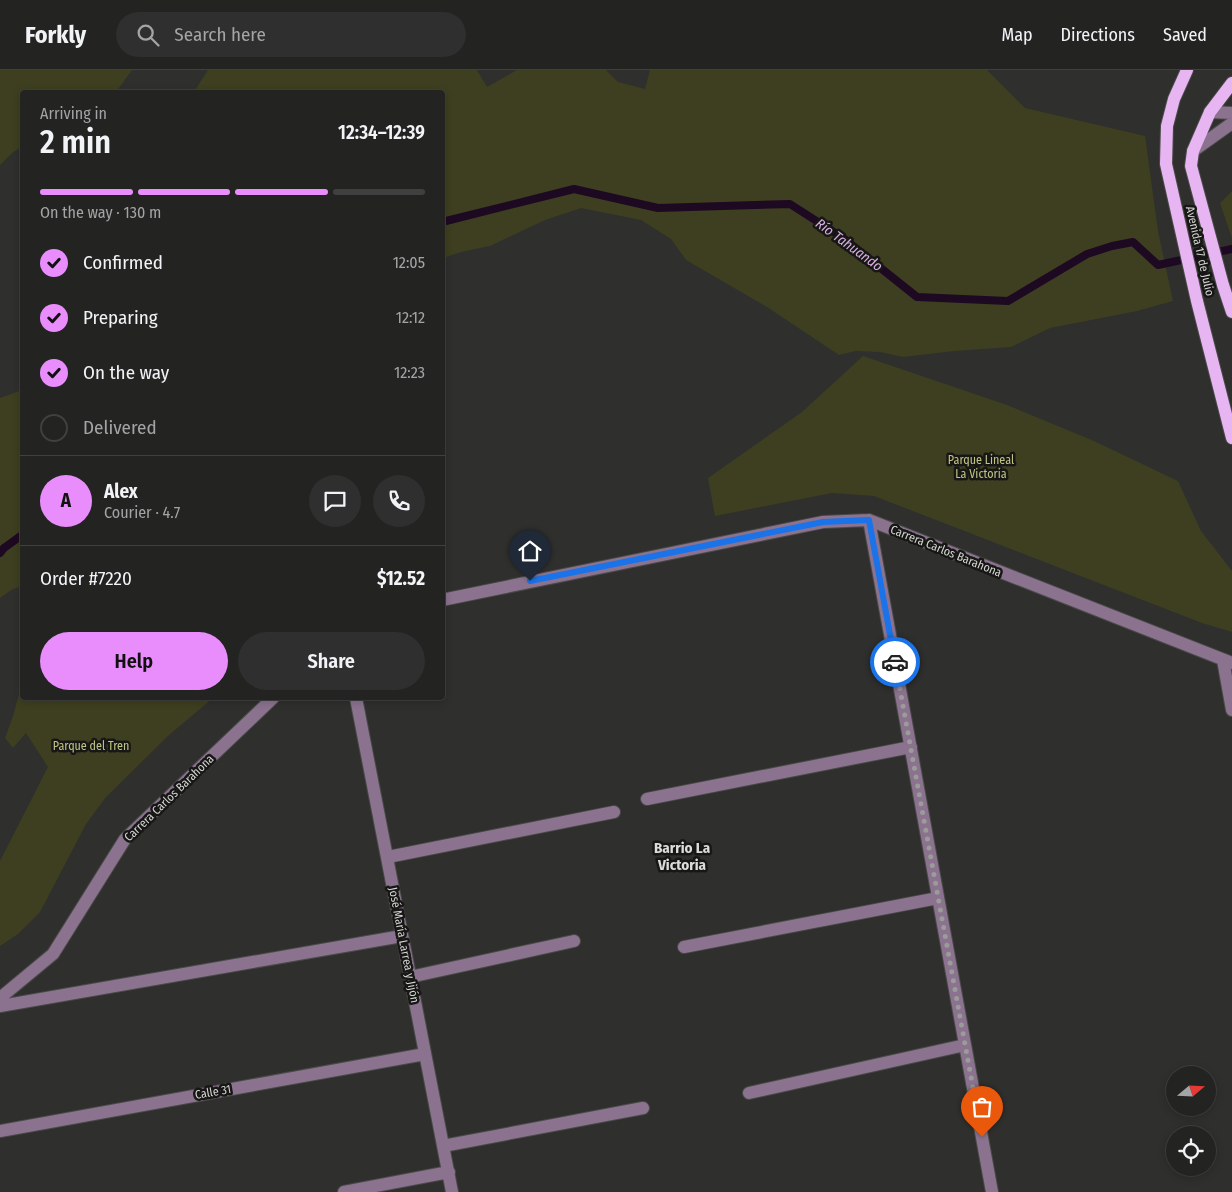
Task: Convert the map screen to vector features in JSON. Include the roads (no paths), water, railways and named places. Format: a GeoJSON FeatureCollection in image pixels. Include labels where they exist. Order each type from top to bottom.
{"type":"FeatureCollection","features":[{"type":"Feature","properties":{"kind":"main road","name":"Avenida 17 de Julio"},"geometry":{"type":"LineString","coordinates":[[1187,70],[1174,99],[1167,126],[1166,164],[1197,301],[1232,438]]}},
{"type":"Feature","properties":{"kind":"main road","name":"Avenida 17 de Julio"},"geometry":{"type":"LineString","coordinates":[[1232,83],[1210,112],[1193,151],[1191,166],[1232,312]]}},
{"type":"Feature","properties":{"kind":"street"},"geometry":{"type":"LineString","coordinates":[[1210,112],[1232,114]]}},
{"type":"Feature","properties":{"kind":"street"},"geometry":{"type":"LineString","coordinates":[[1193,151],[1232,123]]}},
{"type":"Feature","properties":{"kind":"street"},"geometry":{"type":"LineString","coordinates":[[869,520],[992,1192]]}},
{"type":"Feature","properties":{"kind":"street","name":"Carrera Carlos Barahona"},"geometry":{"type":"LineString","coordinates":[[445,599],[823,522],[869,520],[1227,662]]}},
{"type":"Feature","properties":{"kind":"street"},"geometry":{"type":"LineString","coordinates":[[1227,662],[1232,710]]}},
{"type":"Feature","properties":{"kind":"street","name":"Carrera Carlos Barahona"},"geometry":{"type":"LineString","coordinates":[[0,998],[53,954],[125,839],[271,700]]}},
{"type":"Feature","properties":{"kind":"street","name":"José María Larrea y Jijón"},"geometry":{"type":"LineString","coordinates":[[356,700],[452,1192]]}},
{"type":"Feature","properties":{"kind":"street"},"geometry":{"type":"LineString","coordinates":[[647,799],[911,748]]}},
{"type":"Feature","properties":{"kind":"street"},"geometry":{"type":"LineString","coordinates":[[388,857],[614,812]]}},
{"type":"Feature","properties":{"kind":"street"},"geometry":{"type":"LineString","coordinates":[[684,948],[938,898]]}},
{"type":"Feature","properties":{"kind":"street"},"geometry":{"type":"LineString","coordinates":[[0,1006],[402,936]]}},
{"type":"Feature","properties":{"kind":"street"},"geometry":{"type":"LineString","coordinates":[[410,977],[574,941]]}},
{"type":"Feature","properties":{"kind":"street"},"geometry":{"type":"LineString","coordinates":[[749,1093],[965,1045]]}},
{"type":"Feature","properties":{"kind":"street","name":"Calle 31"},"geometry":{"type":"LineString","coordinates":[[0,1131],[426,1054]]}},
{"type":"Feature","properties":{"kind":"street"},"geometry":{"type":"LineString","coordinates":[[443,1146],[643,1108]]}},
{"type":"Feature","properties":{"kind":"street"},"geometry":{"type":"LineString","coordinates":[[344,1192],[448,1172]]}},
{"type":"Feature","properties":{"kind":"waterway","name":"Río Tahuando"},"geometry":{"type":"LineString","coordinates":[[445,221],[574,189],[658,208],[790,204],[843,238],[917,297],[1008,301],[1087,254],[1112,246],[1133,242],[1158,265],[1232,249]]}},
{"type":"Feature","properties":{"kind":"waterway","name":"Río Tahuando"},"geometry":{"type":"LineString","coordinates":[[0,553],[20,536]]}},
{"type":"Feature","properties":{"kind":"district","name":"Barrio La Victoria"},"geometry":{"type":"Point","coordinates":[682,856]}},
{"type":"Feature","properties":{"kind":"park label","name":"Parque Lineal La Victoria"},"geometry":{"type":"Point","coordinates":[981,467]}},
{"type":"Feature","properties":{"kind":"park label","name":"Parque del Tren"},"geometry":{"type":"Point","coordinates":[91,746]}}]}
